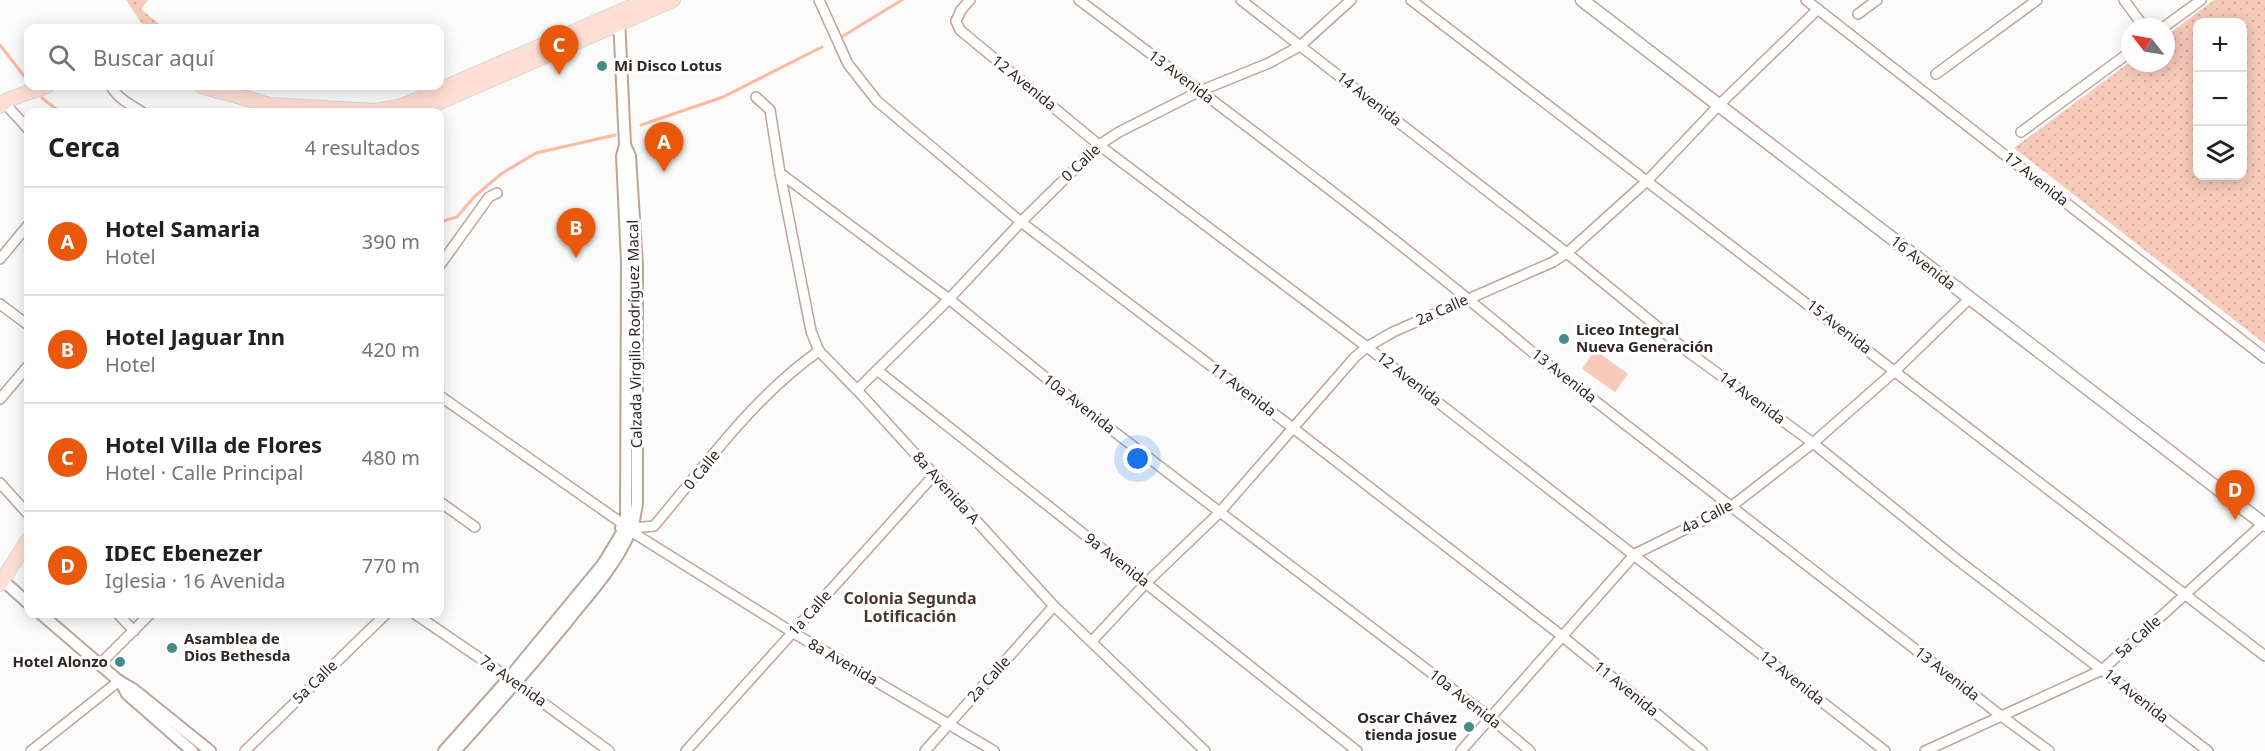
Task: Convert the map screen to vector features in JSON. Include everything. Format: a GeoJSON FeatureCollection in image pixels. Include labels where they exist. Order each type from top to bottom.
{"type":"FeatureCollection","features":[{"type":"Feature","properties":{"kind":"main road"},"geometry":{"type":"LineString","coordinates":[[444,88],[647,0]]}},
{"type":"Feature","properties":{"kind":"main road"},"geometry":{"type":"LineString","coordinates":[[425,108],[620,12],[673,0]]}},
{"type":"Feature","properties":{"kind":"main road","name":"16 Avenida"},"geometry":{"type":"LineString","coordinates":[[1582,0],[2264,523]]}},
{"type":"Feature","properties":{"kind":"main road"},"geometry":{"type":"LineString","coordinates":[[4,103],[36,90]]}},
{"type":"Feature","properties":{"kind":"main road"},"geometry":{"type":"LineString","coordinates":[[213,90],[268,108]]}},
{"type":"Feature","properties":{"kind":"main road"},"geometry":{"type":"LineString","coordinates":[[391,108],[402,106],[441,90]]}},
{"type":"Feature","properties":{"kind":"main road"},"geometry":{"type":"LineString","coordinates":[[1,581],[24,546]]}},
{"type":"Feature","properties":{"kind":"street","name":"11 Avenida"},"geometry":{"type":"LineString","coordinates":[[819,0],[848,64],[877,101],[1021,222],[1562,636],[1702,751]]}},
{"type":"Feature","properties":{"kind":"street","name":"12 Avenida"},"geometry":{"type":"LineString","coordinates":[[970,0],[961,10],[956,21],[960,30],[1100,145],[1367,347],[1885,751]]}},
{"type":"Feature","properties":{"kind":"street","name":"13 Avenida"},"geometry":{"type":"LineString","coordinates":[[1079,0],[1468,298],[1533,352],[2049,751]]}},
{"type":"Feature","properties":{"kind":"street","name":"14 Avenida"},"geometry":{"type":"LineString","coordinates":[[1240,0],[1567,253],[1687,351],[1814,443],[1955,558],[2208,751]]}},
{"type":"Feature","properties":{"kind":"street","name":"0 Calle"},"geometry":{"type":"LineString","coordinates":[[857,390],[1021,222],[1100,145],[1119,132],[1200,91],[1269,63],[1300,46],[1351,0]]}},
{"type":"Feature","properties":{"kind":"street","name":"15 Avenida"},"geometry":{"type":"LineString","coordinates":[[1412,0],[2265,656]]}},
{"type":"Feature","properties":{"kind":"street","name":"17 Avenida"},"geometry":{"type":"LineString","coordinates":[[1806,0],[2265,358]]}},
{"type":"Feature","properties":{"kind":"street"},"geometry":{"type":"LineString","coordinates":[[1858,14],[1876,0]]}},
{"type":"Feature","properties":{"kind":"street"},"geometry":{"type":"LineString","coordinates":[[1936,74],[2037,0]]}},
{"type":"Feature","properties":{"kind":"street"},"geometry":{"type":"LineString","coordinates":[[2124,0],[2137,18]]}},
{"type":"Feature","properties":{"kind":"street"},"geometry":{"type":"LineString","coordinates":[[2175,19],[2201,0]]}},
{"type":"Feature","properties":{"kind":"street","name":"2a Calle"},"geometry":{"type":"LineString","coordinates":[[1092,641],[1146,584],[1220,513],[1355,357],[1393,332],[1567,253],[1648,180],[1719,105],[1818,9]]}},
{"type":"Feature","properties":{"kind":"street","name":"Calzada Virgilio Rodríguez Macal"},"geometry":{"type":"LineString","coordinates":[[455,751],[513,681],[603,564],[628,528],[637,504],[637,265],[630,156],[625,145],[620,12]]}},
{"type":"Feature","properties":{"kind":"street"},"geometry":{"type":"LineString","coordinates":[[2021,132],[2121,59]]}},
{"type":"Feature","properties":{"kind":"street"},"geometry":{"type":"LineString","coordinates":[[113,90],[135,108]]}},
{"type":"Feature","properties":{"kind":"street"},"geometry":{"type":"LineString","coordinates":[[756,98],[770,110],[780,173]]}},
{"type":"Feature","properties":{"kind":"street"},"geometry":{"type":"LineString","coordinates":[[4,103],[24,125]]}},
{"type":"Feature","properties":{"kind":"street","name":"10a Avenida"},"geometry":{"type":"LineString","coordinates":[[780,173],[949,298],[1083,408],[1492,719],[1530,751]]}},
{"type":"Feature","properties":{"kind":"street","name":"8a Avenida A"},"geometry":{"type":"LineString","coordinates":[[780,173],[811,331],[819,351],[1054,606],[1201,750]]}},
{"type":"Feature","properties":{"kind":"street"},"geometry":{"type":"LineString","coordinates":[[444,259],[489,197],[498,193]]}},
{"type":"Feature","properties":{"kind":"street"},"geometry":{"type":"LineString","coordinates":[[0,259],[24,230]]}},
{"type":"Feature","properties":{"kind":"street","name":"4a Calle"},"geometry":{"type":"LineString","coordinates":[[1461,751],[1492,719],[1635,554],[1732,506],[1814,443],[1895,371],[1970,298]]}},
{"type":"Feature","properties":{"kind":"street"},"geometry":{"type":"LineString","coordinates":[[0,304],[24,321]]}},
{"type":"Feature","properties":{"kind":"street","name":"0 Calle"},"geometry":{"type":"LineString","coordinates":[[628,528],[654,526],[757,406],[797,367],[819,351]]}},
{"type":"Feature","properties":{"kind":"street","name":"9a Avenida"},"geometry":{"type":"LineString","coordinates":[[877,370],[1357,751]]}},
{"type":"Feature","properties":{"kind":"street"},"geometry":{"type":"LineString","coordinates":[[0,399],[24,371]]}},
{"type":"Feature","properties":{"kind":"street","name":"8a Avenida"},"geometry":{"type":"LineString","coordinates":[[444,399],[628,528],[792,632],[994,751]]}},
{"type":"Feature","properties":{"kind":"street","name":"1a Calle"},"geometry":{"type":"LineString","coordinates":[[686,751],[934,475]]}},
{"type":"Feature","properties":{"kind":"street"},"geometry":{"type":"LineString","coordinates":[[0,483],[24,510]]}},
{"type":"Feature","properties":{"kind":"street"},"geometry":{"type":"LineString","coordinates":[[444,505],[475,526]]}},
{"type":"Feature","properties":{"kind":"street","name":"5a Calle"},"geometry":{"type":"LineString","coordinates":[[1925,751],[2102,670],[2264,523]]}},
{"type":"Feature","properties":{"kind":"street"},"geometry":{"type":"LineString","coordinates":[[1,581],[24,600]]}},
{"type":"Feature","properties":{"kind":"street","name":"2a Calle"},"geometry":{"type":"LineString","coordinates":[[925,751],[1054,606]]}},
{"type":"Feature","properties":{"kind":"street"},"geometry":{"type":"LineString","coordinates":[[46,618],[120,681],[134,689],[210,751]]}},
{"type":"Feature","properties":{"kind":"street"},"geometry":{"type":"LineString","coordinates":[[122,618],[134,631]]}},
{"type":"Feature","properties":{"kind":"street"},"geometry":{"type":"LineString","coordinates":[[100,664],[146,618]]}},
{"type":"Feature","properties":{"kind":"street","name":"5a Calle"},"geometry":{"type":"LineString","coordinates":[[245,751],[382,618]]}},
{"type":"Feature","properties":{"kind":"street","name":"7a Avenida"},"geometry":{"type":"LineString","coordinates":[[421,618],[609,751]]}},
{"type":"Feature","properties":{"kind":"street"},"geometry":{"type":"LineString","coordinates":[[31,751],[120,681]]}},
{"type":"Feature","properties":{"kind":"street"},"geometry":{"type":"LineString","coordinates":[[120,681],[127,694],[192,751]]}},
{"type":"Feature","properties":{"kind":"street","name":"Calzada Virgilio Rodríguez Macal"},"geometry":{"type":"LineString","coordinates":[[444,751],[513,681]]}},
{"type":"Feature","properties":{"kind":"shaded area"},"geometry":{"type":"Polygon","coordinates":[[[126,0],[148,0],[141,9],[159,24],[142,24],[126,0]]]}},
{"type":"Feature","properties":{"kind":"shaded area"},"geometry":{"type":"Polygon","coordinates":[[[2214,0],[2265,0],[2265,344],[2014,148],[2121,69],[2121,72],[2175,72],[2175,29],[2214,0]]]}},
{"type":"Feature","properties":{"kind":"shaded area"},"geometry":{"type":"Polygon","coordinates":[[[1595,350],[1628,374],[1615,392],[1582,369],[1595,350]]]}},
{"type":"Feature","properties":{"kind":"waterway"},"geometry":{"type":"LineString","coordinates":[[843,36],[902,0]]}},
{"type":"Feature","properties":{"kind":"waterway"},"geometry":{"type":"LineString","coordinates":[[0,45],[24,76]]}},
{"type":"Feature","properties":{"kind":"waterway"},"geometry":{"type":"LineString","coordinates":[[641,125],[723,97],[822,47]]}},
{"type":"Feature","properties":{"kind":"waterway"},"geometry":{"type":"LineString","coordinates":[[42,98],[55,108]]}},
{"type":"Feature","properties":{"kind":"waterway"},"geometry":{"type":"LineString","coordinates":[[444,221],[457,217],[475,196],[501,174],[536,153],[615,135]]}},
{"type":"Feature","properties":{"kind":"place","name":"Mi Disco Lotus"},"geometry":{"type":"Point","coordinates":[602,66]}},
{"type":"Feature","properties":{"kind":"place","name":"Hotel Villa de Flores"},"geometry":{"type":"Point","coordinates":[559,75]}},
{"type":"Feature","properties":{"kind":"place","name":"Hotel Samaria"},"geometry":{"type":"Point","coordinates":[664,172]}},
{"type":"Feature","properties":{"kind":"place","name":"Hotel Jaguar Inn"},"geometry":{"type":"Point","coordinates":[576,258]}},
{"type":"Feature","properties":{"kind":"place","name":"Liceo Integral Nueva Generación"},"geometry":{"type":"Point","coordinates":[1564,339]}},
{"type":"Feature","properties":{"kind":"place","name":"IDEC Ebenezer"},"geometry":{"type":"Point","coordinates":[2235,520]}},
{"type":"Feature","properties":{"kind":"place","name":"Asamblea de Dios Bethesda"},"geometry":{"type":"Point","coordinates":[172,648]}},
{"type":"Feature","properties":{"kind":"place","name":"Hotel Alonzo"},"geometry":{"type":"Point","coordinates":[120,662]}},
{"type":"Feature","properties":{"kind":"place","name":"Oscar Chávez tienda josue"},"geometry":{"type":"Point","coordinates":[1469,727]}},
{"type":"Feature","properties":{"kind":"district","name":"Colonia Segunda Lotificación"},"geometry":{"type":"Point","coordinates":[910,607]}}]}
